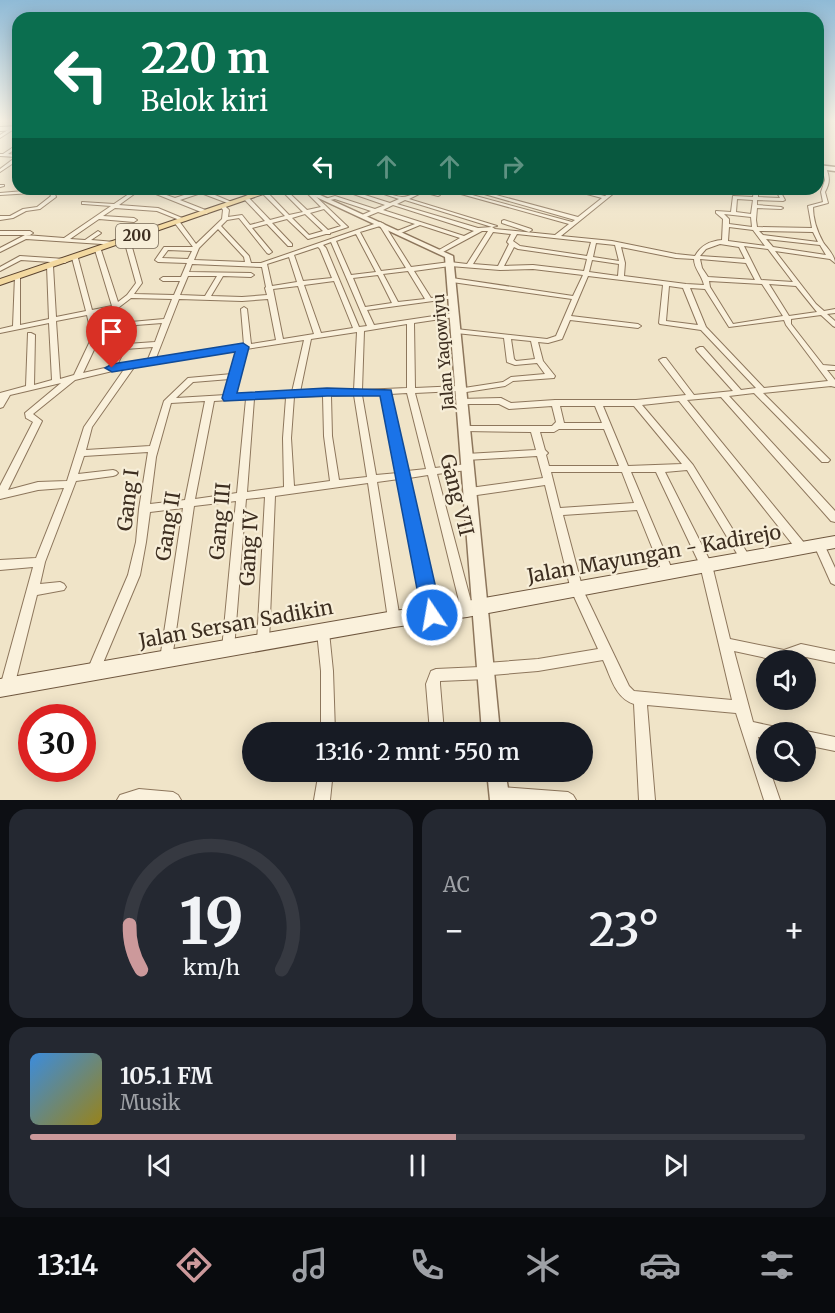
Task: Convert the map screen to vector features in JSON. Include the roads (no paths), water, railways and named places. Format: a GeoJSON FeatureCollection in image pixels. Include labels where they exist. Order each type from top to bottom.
{"type":"FeatureCollection","features":[{"type":"Feature","properties":{"kind":"main road","name":"200"},"geometry":{"type":"LineString","coordinates":[[0,282],[255,195]]}},
{"type":"Feature","properties":{"kind":"main road","name":"Jalan Mayungan - Kadirejo"},"geometry":{"type":"LineString","coordinates":[[473,608],[827,544]]}},
{"type":"Feature","properties":{"kind":"main road","name":"Jalan Sersan Sadikin"},"geometry":{"type":"LineString","coordinates":[[3,688],[473,608]]}},
{"type":"Feature","properties":{"kind":"street"},"geometry":{"type":"LineString","coordinates":[[0,163],[12,163]]}},
{"type":"Feature","properties":{"kind":"street"},"geometry":{"type":"LineString","coordinates":[[0,171],[12,163]]}},
{"type":"Feature","properties":{"kind":"street"},"geometry":{"type":"LineString","coordinates":[[824,172],[828,178],[828,185],[824,191]]}},
{"type":"Feature","properties":{"kind":"street"},"geometry":{"type":"LineString","coordinates":[[824,178],[828,178]]}},
{"type":"Feature","properties":{"kind":"street"},"geometry":{"type":"LineString","coordinates":[[0,218],[11,217],[25,210],[40,207],[53,195]]}},
{"type":"Feature","properties":{"kind":"street"},"geometry":{"type":"LineString","coordinates":[[66,240],[128,195]]}},
{"type":"Feature","properties":{"kind":"street"},"geometry":{"type":"LineString","coordinates":[[161,195],[206,212]]}},
{"type":"Feature","properties":{"kind":"street"},"geometry":{"type":"LineString","coordinates":[[175,200],[186,195]]}},
{"type":"Feature","properties":{"kind":"street"},"geometry":{"type":"LineString","coordinates":[[208,195],[228,205],[225,219]]}},
{"type":"Feature","properties":{"kind":"street"},"geometry":{"type":"LineString","coordinates":[[246,195],[250,197],[268,222],[290,245]]}},
{"type":"Feature","properties":{"kind":"street"},"geometry":{"type":"LineString","coordinates":[[273,195],[308,237],[328,233],[345,226],[325,204],[312,195]]}},
{"type":"Feature","properties":{"kind":"street"},"geometry":{"type":"LineString","coordinates":[[288,195],[328,233]]}},
{"type":"Feature","properties":{"kind":"street"},"geometry":{"type":"LineString","coordinates":[[360,195],[478,230],[618,244],[645,251],[697,258],[749,261]]}},
{"type":"Feature","properties":{"kind":"street"},"geometry":{"type":"LineString","coordinates":[[391,195],[512,232]]}},
{"type":"Feature","properties":{"kind":"street"},"geometry":{"type":"LineString","coordinates":[[364,216],[413,195]]}},
{"type":"Feature","properties":{"kind":"street"},"geometry":{"type":"LineString","coordinates":[[464,195],[498,206],[573,224]]}},
{"type":"Feature","properties":{"kind":"street"},"geometry":{"type":"LineString","coordinates":[[491,195],[579,219]]}},
{"type":"Feature","properties":{"kind":"street"},"geometry":{"type":"LineString","coordinates":[[594,195],[606,198]]}},
{"type":"Feature","properties":{"kind":"street"},"geometry":{"type":"LineString","coordinates":[[556,237],[610,195]]}},
{"type":"Feature","properties":{"kind":"street"},"geometry":{"type":"LineString","coordinates":[[756,195],[753,216],[755,229],[822,313],[835,325]]}},
{"type":"Feature","properties":{"kind":"street"},"geometry":{"type":"LineString","coordinates":[[755,202],[783,200],[780,195]]}},
{"type":"Feature","properties":{"kind":"street"},"geometry":{"type":"LineString","coordinates":[[824,195],[826,204],[809,207],[814,230],[833,259]]}},
{"type":"Feature","properties":{"kind":"street"},"geometry":{"type":"LineString","coordinates":[[249,227],[306,212],[335,197],[464,238]]}},
{"type":"Feature","properties":{"kind":"street"},"geometry":{"type":"LineString","coordinates":[[734,213],[735,197],[781,208]]}},
{"type":"Feature","properties":{"kind":"street"},"geometry":{"type":"LineString","coordinates":[[498,206],[509,200]]}},
{"type":"Feature","properties":{"kind":"street"},"geometry":{"type":"LineString","coordinates":[[84,203],[158,210],[181,221],[196,248]]}},
{"type":"Feature","properties":{"kind":"street"},"geometry":{"type":"LineString","coordinates":[[325,204],[364,216],[441,251],[478,230]]}},
{"type":"Feature","properties":{"kind":"street"},"geometry":{"type":"LineString","coordinates":[[399,232],[446,212]]}},
{"type":"Feature","properties":{"kind":"street"},"geometry":{"type":"LineString","coordinates":[[725,242],[726,219],[718,212],[753,216]]}},
{"type":"Feature","properties":{"kind":"street"},"geometry":{"type":"LineString","coordinates":[[151,361],[196,248],[225,219],[240,216],[269,252]]}},
{"type":"Feature","properties":{"kind":"street"},"geometry":{"type":"LineString","coordinates":[[98,218],[134,220]]}},
{"type":"Feature","properties":{"kind":"street"},"geometry":{"type":"LineString","coordinates":[[504,222],[547,236]]}},
{"type":"Feature","properties":{"kind":"street"},"geometry":{"type":"LineString","coordinates":[[196,248],[166,248],[158,260],[264,265],[266,262],[381,224]]}},
{"type":"Feature","properties":{"kind":"street"},"geometry":{"type":"LineString","coordinates":[[381,224],[429,300]]}},
{"type":"Feature","properties":{"kind":"street"},"geometry":{"type":"LineString","coordinates":[[726,225],[755,229],[814,230]]}},
{"type":"Feature","properties":{"kind":"street"},"geometry":{"type":"LineString","coordinates":[[218,226],[246,257],[249,265]]}},
{"type":"Feature","properties":{"kind":"street"},"geometry":{"type":"LineString","coordinates":[[469,265],[492,230]]}},
{"type":"Feature","properties":{"kind":"street"},"geometry":{"type":"LineString","coordinates":[[357,231],[396,304]]}},
{"type":"Feature","properties":{"kind":"street"},"geometry":{"type":"LineString","coordinates":[[0,233],[30,232],[0,250]]}},
{"type":"Feature","properties":{"kind":"street"},"geometry":{"type":"LineString","coordinates":[[500,268],[512,244],[510,241],[512,232]]}},
{"type":"Feature","properties":{"kind":"street"},"geometry":{"type":"LineString","coordinates":[[87,241],[98,233]]}},
{"type":"Feature","properties":{"kind":"street"},"geometry":{"type":"LineString","coordinates":[[25,237],[115,244]]}},
{"type":"Feature","properties":{"kind":"street"},"geometry":{"type":"LineString","coordinates":[[762,237],[823,244]]}},
{"type":"Feature","properties":{"kind":"street"},"geometry":{"type":"LineString","coordinates":[[567,245],[571,238]]}},
{"type":"Feature","properties":{"kind":"street"},"geometry":{"type":"LineString","coordinates":[[0,331],[117,307],[129,297],[139,283],[127,240]]}},
{"type":"Feature","properties":{"kind":"street"},"geometry":{"type":"LineString","coordinates":[[333,240],[371,327]]}},
{"type":"Feature","properties":{"kind":"street"},"geometry":{"type":"LineString","coordinates":[[456,331],[548,341],[559,337],[586,274],[594,241]]}},
{"type":"Feature","properties":{"kind":"street"},"geometry":{"type":"LineString","coordinates":[[833,259],[725,242],[712,242],[703,248],[697,258],[698,267],[731,326],[835,311]]}},
{"type":"Feature","properties":{"kind":"street"},"geometry":{"type":"LineString","coordinates":[[512,244],[528,249],[622,263]]}},
{"type":"Feature","properties":{"kind":"street"},"geometry":{"type":"LineString","coordinates":[[618,244],[622,263],[621,278]]}},
{"type":"Feature","properties":{"kind":"street"},"geometry":{"type":"LineString","coordinates":[[738,244],[787,318],[788,324],[834,384]]}},
{"type":"Feature","properties":{"kind":"street"},"geometry":{"type":"LineString","coordinates":[[319,245],[323,248],[359,330],[358,393],[394,620]]}},
{"type":"Feature","properties":{"kind":"street"},"geometry":{"type":"LineString","coordinates":[[98,250],[117,307]]}},
{"type":"Feature","properties":{"kind":"street","name":"Jalan Yaqowiyu"},"geometry":{"type":"LineString","coordinates":[[441,251],[449,256],[452,280],[470,492],[473,608],[486,670],[490,722]]}},
{"type":"Feature","properties":{"kind":"street"},"geometry":{"type":"LineString","coordinates":[[291,254],[318,335]]}},
{"type":"Feature","properties":{"kind":"street"},"geometry":{"type":"LineString","coordinates":[[0,270],[20,258],[65,261]]}},
{"type":"Feature","properties":{"kind":"street"},"geometry":{"type":"LineString","coordinates":[[0,495],[38,421],[28,415],[77,376],[96,337],[75,258]]}},
{"type":"Feature","properties":{"kind":"street"},"geometry":{"type":"LineString","coordinates":[[350,277],[450,264],[500,268],[533,267],[666,285],[762,282],[798,284]]}},
{"type":"Feature","properties":{"kind":"street"},"geometry":{"type":"LineString","coordinates":[[264,265],[280,341]]}},
{"type":"Feature","properties":{"kind":"street"},"geometry":{"type":"LineString","coordinates":[[50,266],[56,381]]}},
{"type":"Feature","properties":{"kind":"street"},"geometry":{"type":"LineString","coordinates":[[0,270],[29,273]]}},
{"type":"Feature","properties":{"kind":"street"},"geometry":{"type":"LineString","coordinates":[[207,298],[221,275]]}},
{"type":"Feature","properties":{"kind":"street"},"geometry":{"type":"LineString","coordinates":[[163,279],[251,275]]}},
{"type":"Feature","properties":{"kind":"street"},"geometry":{"type":"LineString","coordinates":[[16,328],[17,277]]}},
{"type":"Feature","properties":{"kind":"street"},"geometry":{"type":"LineString","coordinates":[[268,288],[335,279]]}},
{"type":"Feature","properties":{"kind":"street"},"geometry":{"type":"LineString","coordinates":[[452,280],[575,298]]}},
{"type":"Feature","properties":{"kind":"street"},"geometry":{"type":"LineString","coordinates":[[666,285],[662,322],[703,328]]}},
{"type":"Feature","properties":{"kind":"street"},"geometry":{"type":"LineString","coordinates":[[686,286],[703,328],[825,460]]}},
{"type":"Feature","properties":{"kind":"street"},"geometry":{"type":"LineString","coordinates":[[129,297],[242,299],[270,297]]}},
{"type":"Feature","properties":{"kind":"street"},"geometry":{"type":"LineString","coordinates":[[363,309],[453,297]]}},
{"type":"Feature","properties":{"kind":"street"},"geometry":{"type":"LineString","coordinates":[[229,398],[245,346],[244,309]]}},
{"type":"Feature","properties":{"kind":"street"},"geometry":{"type":"LineString","coordinates":[[0,405],[4,394],[132,364],[454,315]]}},
{"type":"Feature","properties":{"kind":"street"},"geometry":{"type":"LineString","coordinates":[[567,318],[638,326]]}},
{"type":"Feature","properties":{"kind":"street"},"geometry":{"type":"LineString","coordinates":[[112,368],[133,323],[167,321]]}},
{"type":"Feature","properties":{"kind":"street","name":"Gang VII"},"geometry":{"type":"LineString","coordinates":[[410,321],[411,391],[473,608]]}},
{"type":"Feature","properties":{"kind":"street"},"geometry":{"type":"LineString","coordinates":[[30,387],[31,335]]}},
{"type":"Feature","properties":{"kind":"street"},"geometry":{"type":"LineString","coordinates":[[507,336],[507,349],[511,362],[539,362]]}},
{"type":"Feature","properties":{"kind":"street"},"geometry":{"type":"LineString","coordinates":[[289,488],[287,438],[293,394],[308,337]]}},
{"type":"Feature","properties":{"kind":"street"},"geometry":{"type":"LineString","coordinates":[[461,394],[505,384],[511,379],[551,376],[539,362],[534,339]]}},
{"type":"Feature","properties":{"kind":"street"},"geometry":{"type":"LineString","coordinates":[[120,347],[158,344]]}},
{"type":"Feature","properties":{"kind":"street"},"geometry":{"type":"LineString","coordinates":[[699,349],[739,393]]}},
{"type":"Feature","properties":{"kind":"street"},"geometry":{"type":"LineString","coordinates":[[663,360],[692,397]]}},
{"type":"Feature","properties":{"kind":"street"},"geometry":{"type":"LineString","coordinates":[[3,688],[34,590],[40,562],[92,420],[132,364]]}},
{"type":"Feature","properties":{"kind":"street"},"geometry":{"type":"LineString","coordinates":[[821,367],[835,368]]}},
{"type":"Feature","properties":{"kind":"street"},"geometry":{"type":"LineString","coordinates":[[168,401],[191,380],[234,376]]}},
{"type":"Feature","properties":{"kind":"street"},"geometry":{"type":"LineString","coordinates":[[168,401],[327,392],[411,391],[461,394],[501,402],[509,406],[555,403],[636,403],[834,384]]}},
{"type":"Feature","properties":{"kind":"street"},"geometry":{"type":"LineString","coordinates":[[327,392],[328,436],[335,483]]}},
{"type":"Feature","properties":{"kind":"street"},"geometry":{"type":"LineString","coordinates":[[386,392],[432,615]]}},
{"type":"Feature","properties":{"kind":"street"},"geometry":{"type":"LineString","coordinates":[[723,394],[835,518]]}},
{"type":"Feature","properties":{"kind":"street","name":"Gang III"},"geometry":{"type":"LineString","coordinates":[[228,649],[250,396]]}},
{"type":"Feature","properties":{"kind":"street","name":"Gang II"},"geometry":{"type":"LineString","coordinates":[[166,660],[189,504],[210,398]]}},
{"type":"Feature","properties":{"kind":"street"},"geometry":{"type":"LineString","coordinates":[[681,398],[801,548]]}},
{"type":"Feature","properties":{"kind":"street","name":"Gang I"},"geometry":{"type":"LineString","coordinates":[[93,672],[134,575],[154,449],[168,401]]}},
{"type":"Feature","properties":{"kind":"street"},"geometry":{"type":"LineString","coordinates":[[555,403],[559,426]]}},
{"type":"Feature","properties":{"kind":"street"},"geometry":{"type":"LineString","coordinates":[[598,403],[668,574]]}},
{"type":"Feature","properties":{"kind":"street"},"geometry":{"type":"LineString","coordinates":[[636,403],[690,467],[746,559]]}},
{"type":"Feature","properties":{"kind":"street"},"geometry":{"type":"LineString","coordinates":[[465,428],[535,430],[554,429],[559,426],[608,426]]}},
{"type":"Feature","properties":{"kind":"street"},"geometry":{"type":"LineString","coordinates":[[535,430],[543,453],[548,481],[577,590],[624,691],[632,697],[741,707]]}},
{"type":"Feature","properties":{"kind":"street"},"geometry":{"type":"LineString","coordinates":[[79,453],[154,449]]}},
{"type":"Feature","properties":{"kind":"street"},"geometry":{"type":"LineString","coordinates":[[144,509],[240,498],[289,488],[433,472],[466,462],[543,453]]}},
{"type":"Feature","properties":{"kind":"street"},"geometry":{"type":"LineString","coordinates":[[546,469],[690,467]]}},
{"type":"Feature","properties":{"kind":"street"},"geometry":{"type":"LineString","coordinates":[[659,469],[706,565],[741,707],[772,800]]}},
{"type":"Feature","properties":{"kind":"street"},"geometry":{"type":"LineString","coordinates":[[0,495],[113,473]]}},
{"type":"Feature","properties":{"kind":"street"},"geometry":{"type":"LineString","coordinates":[[470,492],[548,481]]}},
{"type":"Feature","properties":{"kind":"street","name":"Gang IV"},"geometry":{"type":"LineString","coordinates":[[263,642],[270,492]]}},
{"type":"Feature","properties":{"kind":"street"},"geometry":{"type":"LineString","coordinates":[[556,512],[639,506]]}},
{"type":"Feature","properties":{"kind":"street"},"geometry":{"type":"LineString","coordinates":[[827,544],[835,580]]}},
{"type":"Feature","properties":{"kind":"street"},"geometry":{"type":"LineString","coordinates":[[0,564],[40,562]]}},
{"type":"Feature","properties":{"kind":"street"},"geometry":{"type":"LineString","coordinates":[[34,590],[60,587]]}},
{"type":"Feature","properties":{"kind":"street"},"geometry":{"type":"LineString","coordinates":[[323,632],[327,671],[328,722]]}},
{"type":"Feature","properties":{"kind":"street"},"geometry":{"type":"LineString","coordinates":[[726,644],[784,656],[801,650],[835,657]]}},
{"type":"Feature","properties":{"kind":"street"},"geometry":{"type":"LineString","coordinates":[[436,722],[433,684],[436,675],[538,665],[607,654]]}},
{"type":"Feature","properties":{"kind":"street"},"geometry":{"type":"LineString","coordinates":[[640,698],[647,800]]}},
{"type":"Feature","properties":{"kind":"street"},"geometry":{"type":"LineString","coordinates":[[747,728],[756,730]]}},
{"type":"Feature","properties":{"kind":"street"},"geometry":{"type":"LineString","coordinates":[[816,740],[835,744]]}},
{"type":"Feature","properties":{"kind":"street"},"geometry":{"type":"LineString","coordinates":[[322,800],[324,782]]}},
{"type":"Feature","properties":{"kind":"street"},"geometry":{"type":"LineString","coordinates":[[498,782],[500,797],[568,800]]}},
{"type":"Feature","properties":{"kind":"street"},"geometry":{"type":"LineString","coordinates":[[125,800],[139,796],[173,800]]}}]}
